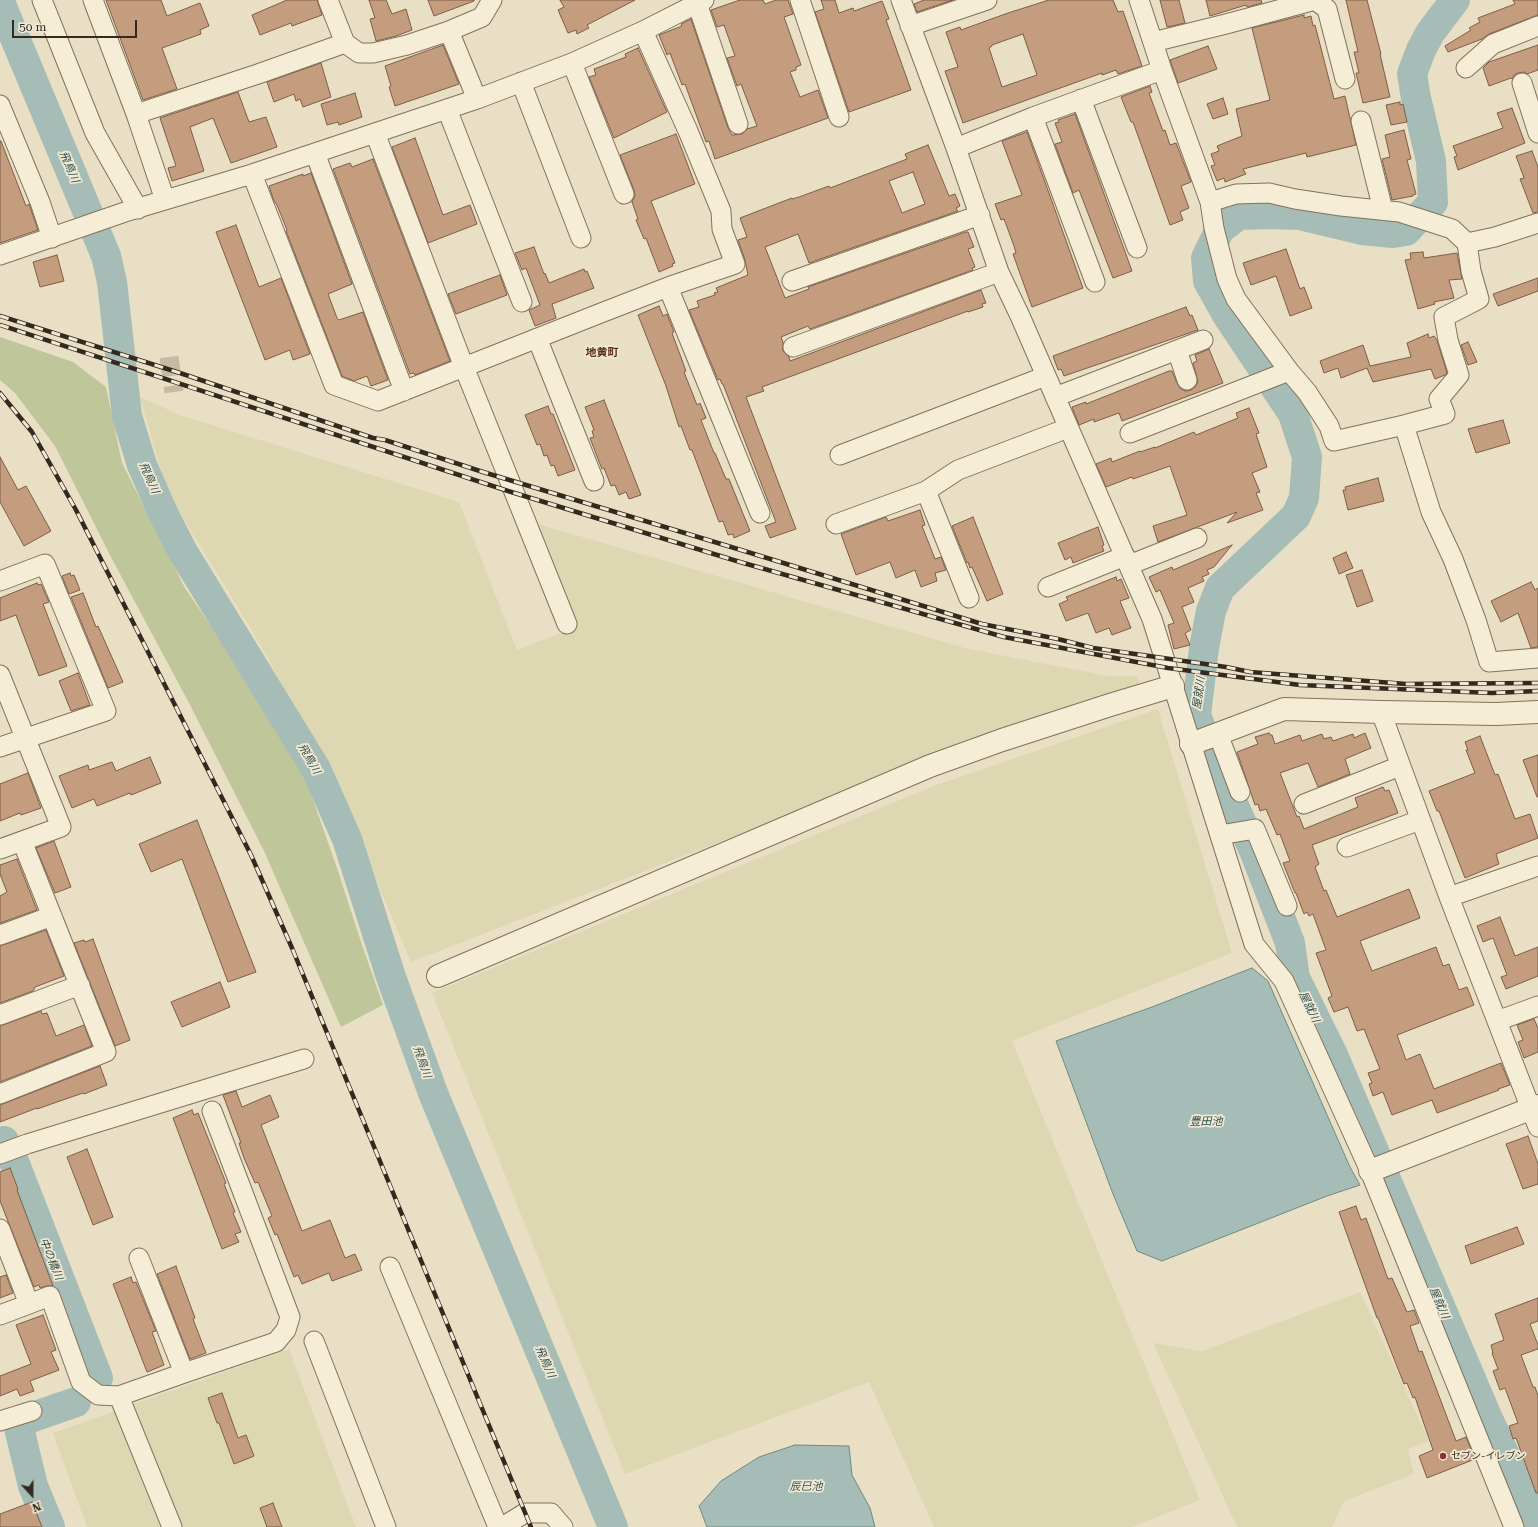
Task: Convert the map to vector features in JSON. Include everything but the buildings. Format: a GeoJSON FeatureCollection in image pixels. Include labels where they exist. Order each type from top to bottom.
{"type":"FeatureCollection","features":[{"type":"Feature","properties":{"kind":"street"},"geometry":{"type":"LineString","coordinates":[[42,0],[96,133],[132,210]]}},
{"type":"Feature","properties":{"kind":"street"},"geometry":{"type":"LineString","coordinates":[[93,0],[136,114],[165,200]]}},
{"type":"Feature","properties":{"kind":"street"},"geometry":{"type":"LineString","coordinates":[[328,0],[345,43],[359,53],[373,53],[406,45],[449,31],[482,17],[492,0]]}},
{"type":"Feature","properties":{"kind":"street"},"geometry":{"type":"LineString","coordinates":[[800,0],[839,117]]}},
{"type":"Feature","properties":{"kind":"street"},"geometry":{"type":"LineString","coordinates":[[901,0],[956,148],[999,272],[1020,316],[1152,618],[1173,686],[1205,739],[1240,792]]}},
{"type":"Feature","properties":{"kind":"street"},"geometry":{"type":"LineString","coordinates":[[910,26],[987,0]]}},
{"type":"Feature","properties":{"kind":"street"},"geometry":{"type":"LineString","coordinates":[[1139,0],[1152,42],[1210,202],[1216,237],[1226,278],[1275,376],[1307,392],[1329,426],[1334,441],[1445,414],[1439,399],[1459,375],[1448,340],[1444,317],[1479,299],[1471,271],[1466,243],[1452,229],[1399,212],[1341,206],[1296,199],[1270,193],[1236,194],[1210,202]]}},
{"type":"Feature","properties":{"kind":"street"},"geometry":{"type":"LineString","coordinates":[[1152,42],[1315,0],[1328,9],[1345,79]]}},
{"type":"Feature","properties":{"kind":"street"},"geometry":{"type":"LineString","coordinates":[[0,255],[132,210],[252,174],[477,99],[572,63],[643,31],[700,1],[738,124]]}},
{"type":"Feature","properties":{"kind":"street"},"geometry":{"type":"LineString","coordinates":[[1466,68],[1493,44],[1538,26]]}},
{"type":"Feature","properties":{"kind":"street"},"geometry":{"type":"LineString","coordinates":[[449,31],[477,99]]}},
{"type":"Feature","properties":{"kind":"street"},"geometry":{"type":"LineString","coordinates":[[252,174],[334,385],[378,401],[668,287],[735,264],[722,229],[721,211],[688,131],[643,31]]}},
{"type":"Feature","properties":{"kind":"street"},"geometry":{"type":"LineString","coordinates":[[136,114],[258,74],[345,43]]}},
{"type":"Feature","properties":{"kind":"street"},"geometry":{"type":"LineString","coordinates":[[572,63],[624,194]]}},
{"type":"Feature","properties":{"kind":"street"},"geometry":{"type":"LineString","coordinates":[[956,148],[1081,99],[1162,70]]}},
{"type":"Feature","properties":{"kind":"street"},"geometry":{"type":"LineString","coordinates":[[521,82],[581,238]]}},
{"type":"Feature","properties":{"kind":"street"},"geometry":{"type":"LineString","coordinates":[[1522,83],[1538,133]]}},
{"type":"Feature","properties":{"kind":"street"},"geometry":{"type":"LineString","coordinates":[[1081,99],[1137,248]]}},
{"type":"Feature","properties":{"kind":"street"},"geometry":{"type":"LineString","coordinates":[[0,105],[56,237]]}},
{"type":"Feature","properties":{"kind":"street"},"geometry":{"type":"LineString","coordinates":[[447,109],[522,302]]}},
{"type":"Feature","properties":{"kind":"street"},"geometry":{"type":"LineString","coordinates":[[1034,117],[1095,282]]}},
{"type":"Feature","properties":{"kind":"street"},"geometry":{"type":"LineString","coordinates":[[1361,121],[1383,210]]}},
{"type":"Feature","properties":{"kind":"street"},"geometry":{"type":"LineString","coordinates":[[375,133],[464,368],[567,624]]}},
{"type":"Feature","properties":{"kind":"street"},"geometry":{"type":"LineString","coordinates":[[314,153],[404,391]]}},
{"type":"Feature","properties":{"kind":"street"},"geometry":{"type":"LineString","coordinates":[[792,281],[980,216]]}},
{"type":"Feature","properties":{"kind":"street"},"geometry":{"type":"LineString","coordinates":[[1466,243],[1495,237],[1538,223]]}},
{"type":"Feature","properties":{"kind":"street"},"geometry":{"type":"LineString","coordinates":[[793,347],[999,272]]}},
{"type":"Feature","properties":{"kind":"street"},"geometry":{"type":"LineString","coordinates":[[668,287],[760,513]]}},
{"type":"Feature","properties":{"kind":"street"},"geometry":{"type":"LineString","coordinates":[[537,338],[594,481]]}},
{"type":"Feature","properties":{"kind":"street"},"geometry":{"type":"LineString","coordinates":[[1055,397],[1204,340]]}},
{"type":"Feature","properties":{"kind":"street"},"geometry":{"type":"LineString","coordinates":[[1177,350],[1188,380]]}},
{"type":"Feature","properties":{"kind":"street"},"geometry":{"type":"LineString","coordinates":[[840,455],[1046,376]]}},
{"type":"Feature","properties":{"kind":"street"},"geometry":{"type":"LineString","coordinates":[[1130,433],[1275,376]]}},
{"type":"Feature","properties":{"kind":"street"},"geometry":{"type":"LineString","coordinates":[[1404,425],[1431,512],[1453,559],[1476,620],[1489,662],[1538,658]]}},
{"type":"Feature","properties":{"kind":"street"},"geometry":{"type":"LineString","coordinates":[[836,524],[926,491],[958,470],[1068,428]]}},
{"type":"Feature","properties":{"kind":"street"},"geometry":{"type":"LineString","coordinates":[[926,491],[969,598]]}},
{"type":"Feature","properties":{"kind":"street"},"geometry":{"type":"LineString","coordinates":[[1048,587],[1197,538]]}},
{"type":"Feature","properties":{"kind":"street"},"geometry":{"type":"LineString","coordinates":[[0,580],[45,564],[106,711],[0,747]]}},
{"type":"Feature","properties":{"kind":"street"},"geometry":{"type":"LineString","coordinates":[[0,675],[61,827],[0,849]]}},
{"type":"Feature","properties":{"kind":"street"},"geometry":{"type":"LineString","coordinates":[[438,976],[930,766],[1110,704],[1173,686]]}},
{"type":"Feature","properties":{"kind":"street"},"geometry":{"type":"LineString","coordinates":[[1205,739],[1284,709],[1496,714],[1538,712]]}},
{"type":"Feature","properties":{"kind":"street"},"geometry":{"type":"LineString","coordinates":[[1370,1171],[1536,1114],[1497,1021],[1449,897],[1381,712]]}},
{"type":"Feature","properties":{"kind":"street"},"geometry":{"type":"LineString","coordinates":[[1205,739],[1220,835],[1254,944],[1284,981],[1370,1171],[1514,1527]]}},
{"type":"Feature","properties":{"kind":"street"},"geometry":{"type":"LineString","coordinates":[[1304,804],[1400,766]]}},
{"type":"Feature","properties":{"kind":"street"},"geometry":{"type":"LineString","coordinates":[[1347,847],[1420,820]]}},
{"type":"Feature","properties":{"kind":"street"},"geometry":{"type":"LineString","coordinates":[[1220,835],[1255,829],[1287,906]]}},
{"type":"Feature","properties":{"kind":"street"},"geometry":{"type":"LineString","coordinates":[[0,1094],[106,1052],[22,841]]}},
{"type":"Feature","properties":{"kind":"street"},"geometry":{"type":"LineString","coordinates":[[1449,897],[1538,866]]}},
{"type":"Feature","properties":{"kind":"street"},"geometry":{"type":"LineString","coordinates":[[0,935],[52,916]]}},
{"type":"Feature","properties":{"kind":"street"},"geometry":{"type":"LineString","coordinates":[[0,1015],[80,985]]}},
{"type":"Feature","properties":{"kind":"street"},"geometry":{"type":"LineString","coordinates":[[1497,1021],[1538,1006]]}},
{"type":"Feature","properties":{"kind":"street"},"geometry":{"type":"LineString","coordinates":[[0,1154],[27,1144],[304,1059]]}},
{"type":"Feature","properties":{"kind":"street"},"geometry":{"type":"LineString","coordinates":[[0,1315],[50,1296],[81,1382],[98,1395],[119,1396],[276,1342],[286,1330],[290,1317],[212,1111]]}},
{"type":"Feature","properties":{"kind":"street"},"geometry":{"type":"LineString","coordinates":[[0,1229],[29,1304]]}},
{"type":"Feature","properties":{"kind":"street"},"geometry":{"type":"LineString","coordinates":[[139,1258],[184,1374]]}},
{"type":"Feature","properties":{"kind":"street"},"geometry":{"type":"LineString","coordinates":[[390,1266],[498,1527]]}},
{"type":"Feature","properties":{"kind":"street"},"geometry":{"type":"LineString","coordinates":[[314,1341],[386,1527]]}},
{"type":"Feature","properties":{"kind":"street"},"geometry":{"type":"LineString","coordinates":[[119,1396],[172,1527]]}},
{"type":"Feature","properties":{"kind":"street"},"geometry":{"type":"LineString","coordinates":[[0,1421],[32,1410]]}},
{"type":"Feature","properties":{"kind":"street"},"geometry":{"type":"LineString","coordinates":[[502,1527],[525,1513],[551,1513],[563,1527]]}},
{"type":"Feature","properties":{"kind":"shaded area"},"geometry":{"type":"Polygon","coordinates":[[[140,397],[180,415],[459,502],[517,650],[563,632],[517,518],[965,648],[1107,676],[1137,676],[1141,687],[925,762],[411,962],[325,761],[251,629],[167,492],[140,397]]]}},
{"type":"Feature","properties":{"kind":"shaded area"},"geometry":{"type":"Polygon","coordinates":[[[1158,709],[1232,953],[1012,1041],[1200,1500],[1132,1527],[934,1527],[869,1382],[625,1474],[432,993],[931,787],[1158,709]]]}},
{"type":"Feature","properties":{"kind":"shaded area"},"geometry":{"type":"Polygon","coordinates":[[[1360,1292],[1429,1441],[1408,1449],[1414,1474],[1344,1501],[1332,1527],[1237,1527],[1153,1343],[1202,1351],[1360,1292]]]}},
{"type":"Feature","properties":{"kind":"shaded area"},"geometry":{"type":"Polygon","coordinates":[[[289,1349],[356,1527],[87,1527],[53,1433],[289,1349]]]}},
{"type":"Feature","properties":{"kind":"green space"},"geometry":{"type":"Polygon","coordinates":[[[0,337],[73,362],[106,387],[122,463],[185,588],[267,708],[304,774],[383,1005],[341,1027],[264,851],[188,701],[113,561],[55,446],[15,393],[0,380],[0,337]]]}},
{"type":"Feature","properties":{"kind":"water","name":"豊田池"},"geometry":{"type":"Polygon","coordinates":[[[1252,968],[1268,981],[1350,1167],[1360,1185],[1327,1196],[1162,1261],[1137,1251],[1113,1194],[1056,1041],[1152,1007],[1252,968]]]}},
{"type":"Feature","properties":{"kind":"water","name":"辰巳池"},"geometry":{"type":"Polygon","coordinates":[[[795,1445],[849,1446],[852,1475],[870,1508],[875,1527],[707,1527],[699,1506],[721,1481],[759,1457],[795,1445]]]}},
{"type":"Feature","properties":{"kind":"waterway","name":"屋就川"},"geometry":{"type":"LineString","coordinates":[[1455,0],[1430,33],[1421,50],[1412,74],[1416,98],[1431,161],[1433,202],[1406,231],[1393,233],[1362,230],[1299,215],[1239,215],[1220,229],[1206,258],[1208,281],[1227,315],[1293,414],[1307,457],[1304,498],[1296,516],[1220,588],[1211,611],[1204,648],[1196,715],[1211,754],[1255,853],[1290,943],[1295,978],[1333,1055],[1485,1412],[1538,1527]]}},
{"type":"Feature","properties":{"kind":"waterway","name":"飛鳥川"},"geometry":{"type":"LineString","coordinates":[[0,2],[106,256],[112,282],[127,416],[142,465],[163,513],[183,552],[316,769],[347,839],[391,977],[433,1093],[613,1527]]}},
{"type":"Feature","properties":{"kind":"waterway","name":"中の橋川"},"geometry":{"type":"LineString","coordinates":[[4,1141],[13,1159],[98,1378]]}},
{"type":"Feature","properties":{"kind":"waterway","name":"中の橋川"},"geometry":{"type":"LineString","coordinates":[[50,1527],[33,1486],[19,1428],[30,1418],[76,1402]]}},
{"type":"Feature","properties":{"kind":"tunnel"},"geometry":{"type":"LineString","coordinates":[[169,357],[174,392]]}},
{"type":"Feature","properties":{"kind":"railway"},"geometry":{"type":"LineString","coordinates":[[0,316],[180,373],[373,438],[385,440],[483,472],[982,624],[1058,639],[1093,648],[1226,667],[1250,672],[1406,684],[1538,683]]}},
{"type":"Feature","properties":{"kind":"railway"},"geometry":{"type":"LineString","coordinates":[[0,325],[508,491],[740,562],[1004,637],[1168,668],[1300,685],[1492,693],[1538,691]]}},
{"type":"Feature","properties":{"kind":"railway"},"geometry":{"type":"LineString","coordinates":[[0,393],[32,432],[76,510],[251,855],[292,948],[531,1527]]}},
{"type":"Feature","properties":{"kind":"place","name":"セブン-イレブン"},"geometry":{"type":"Point","coordinates":[1443,1456]}},
{"type":"Feature","properties":{"kind":"district","name":"地黄町"},"geometry":{"type":"Point","coordinates":[602,353]}}]}
